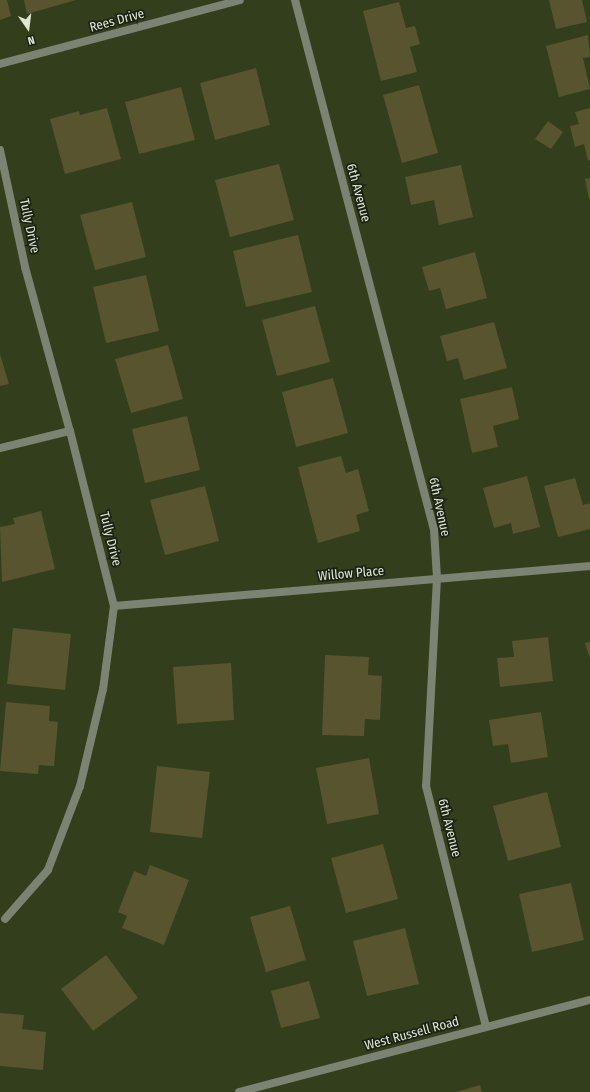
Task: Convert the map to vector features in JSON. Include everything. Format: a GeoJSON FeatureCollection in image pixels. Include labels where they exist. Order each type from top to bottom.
{"type":"FeatureCollection","features":[{"type":"Feature","properties":{"kind":"street","name":"Rees Drive"},"geometry":{"type":"LineString","coordinates":[[0,64],[240,0]]}},
{"type":"Feature","properties":{"kind":"street","name":"6th Avenue"},"geometry":{"type":"LineString","coordinates":[[295,0],[434,530],[437,578],[426,786],[486,1027]]}},
{"type":"Feature","properties":{"kind":"street","name":"Tully Drive"},"geometry":{"type":"LineString","coordinates":[[0,150],[25,267],[70,432],[114,606],[103,689],[80,786],[48,870],[5,919]]}},
{"type":"Feature","properties":{"kind":"street"},"geometry":{"type":"LineString","coordinates":[[0,448],[70,432]]}},
{"type":"Feature","properties":{"kind":"street","name":"Willow Place"},"geometry":{"type":"LineString","coordinates":[[114,606],[590,566]]}},
{"type":"Feature","properties":{"kind":"street","name":"West Russell Road"},"geometry":{"type":"LineString","coordinates":[[239,1092],[590,1000]]}},
{"type":"Feature","properties":{"kind":"building"},"geometry":{"type":"Polygon","coordinates":[[[0,0],[7,0],[11,16],[0,20],[0,0]]]}},
{"type":"Feature","properties":{"kind":"building"},"geometry":{"type":"Polygon","coordinates":[[[24,0],[76,0],[27,14],[24,0]]]}},
{"type":"Feature","properties":{"kind":"building"},"geometry":{"type":"Polygon","coordinates":[[[549,0],[582,0],[587,22],[556,29],[549,0]]]}},
{"type":"Feature","properties":{"kind":"building"},"geometry":{"type":"Polygon","coordinates":[[[399,2],[406,28],[415,26],[420,44],[410,47],[417,72],[381,81],[363,11],[399,2]]]}},
{"type":"Feature","properties":{"kind":"building"},"geometry":{"type":"Polygon","coordinates":[[[588,35],[590,57],[583,58],[590,89],[559,97],[546,46],[588,35]]]}},
{"type":"Feature","properties":{"kind":"building"},"geometry":{"type":"Polygon","coordinates":[[[256,68],[270,125],[215,140],[200,83],[256,68]]]}},
{"type":"Feature","properties":{"kind":"building"},"geometry":{"type":"Polygon","coordinates":[[[419,85],[438,153],[402,163],[383,95],[419,85]]]}},
{"type":"Feature","properties":{"kind":"building"},"geometry":{"type":"Polygon","coordinates":[[[181,87],[195,140],[139,154],[125,102],[181,87]]]}},
{"type":"Feature","properties":{"kind":"building"},"geometry":{"type":"Polygon","coordinates":[[[107,108],[121,159],[65,174],[50,119],[79,111],[80,115],[107,108]]]}},
{"type":"Feature","properties":{"kind":"building"},"geometry":{"type":"Polygon","coordinates":[[[590,108],[590,160],[588,161],[584,144],[575,147],[570,126],[579,124],[575,112],[590,108]]]}},
{"type":"Feature","properties":{"kind":"building"},"geometry":{"type":"Polygon","coordinates":[[[548,121],[563,132],[551,149],[535,139],[548,121]]]}},
{"type":"Feature","properties":{"kind":"building"},"geometry":{"type":"Polygon","coordinates":[[[279,164],[294,220],[230,237],[215,180],[279,164]]]}},
{"type":"Feature","properties":{"kind":"building"},"geometry":{"type":"Polygon","coordinates":[[[461,165],[473,217],[439,225],[434,200],[411,205],[405,177],[461,165]]]}},
{"type":"Feature","properties":{"kind":"building"},"geometry":{"type":"Polygon","coordinates":[[[590,178],[590,199],[589,199],[585,179],[590,178]]]}},
{"type":"Feature","properties":{"kind":"building"},"geometry":{"type":"Polygon","coordinates":[[[132,202],[146,257],[95,270],[80,215],[132,202]]]}},
{"type":"Feature","properties":{"kind":"building"},"geometry":{"type":"Polygon","coordinates":[[[298,235],[312,292],[246,307],[233,251],[298,235]]]}},
{"type":"Feature","properties":{"kind":"building"},"geometry":{"type":"Polygon","coordinates":[[[475,252],[487,298],[446,309],[440,288],[429,291],[422,267],[475,252]]]}},
{"type":"Feature","properties":{"kind":"building"},"geometry":{"type":"Polygon","coordinates":[[[146,275],[159,331],[106,343],[93,287],[146,275]]]}},
{"type":"Feature","properties":{"kind":"building"},"geometry":{"type":"Polygon","coordinates":[[[315,306],[330,362],[277,376],[262,320],[315,306]]]}},
{"type":"Feature","properties":{"kind":"building"},"geometry":{"type":"Polygon","coordinates":[[[494,322],[507,368],[464,380],[458,358],[447,361],[440,336],[494,322]]]}},
{"type":"Feature","properties":{"kind":"building"},"geometry":{"type":"Polygon","coordinates":[[[168,345],[183,399],[131,413],[115,359],[168,345]]]}},
{"type":"Feature","properties":{"kind":"building"},"geometry":{"type":"Polygon","coordinates":[[[0,354],[9,384],[0,386],[0,354]]]}},
{"type":"Feature","properties":{"kind":"building"},"geometry":{"type":"Polygon","coordinates":[[[333,378],[348,433],[296,447],[282,392],[333,378]]]}},
{"type":"Feature","properties":{"kind":"building"},"geometry":{"type":"Polygon","coordinates":[[[512,387],[519,419],[493,426],[498,447],[472,453],[460,399],[512,387]]]}},
{"type":"Feature","properties":{"kind":"building"},"geometry":{"type":"Polygon","coordinates":[[[187,416],[200,470],[145,483],[132,429],[187,416]]]}},
{"type":"Feature","properties":{"kind":"building"},"geometry":{"type":"Polygon","coordinates":[[[341,456],[346,473],[358,469],[369,511],[356,515],[360,531],[318,543],[298,467],[341,456]]]}},
{"type":"Feature","properties":{"kind":"building"},"geometry":{"type":"Polygon","coordinates":[[[527,476],[540,527],[513,534],[511,523],[494,528],[483,488],[527,476]]]}},
{"type":"Feature","properties":{"kind":"building"},"geometry":{"type":"Polygon","coordinates":[[[575,478],[583,505],[590,503],[590,529],[558,537],[544,486],[575,478]]]}},
{"type":"Feature","properties":{"kind":"building"},"geometry":{"type":"Polygon","coordinates":[[[205,486],[219,541],[165,555],[150,500],[205,486]]]}},
{"type":"Feature","properties":{"kind":"building"},"geometry":{"type":"Polygon","coordinates":[[[41,511],[55,569],[2,582],[0,527],[15,524],[13,518],[41,511]]]}},
{"type":"Feature","properties":{"kind":"building"},"geometry":{"type":"Polygon","coordinates":[[[13,628],[71,634],[65,690],[7,684],[13,628]]]}},
{"type":"Feature","properties":{"kind":"building"},"geometry":{"type":"Polygon","coordinates":[[[548,637],[553,681],[500,687],[497,658],[514,657],[512,641],[548,637]]]}},
{"type":"Feature","properties":{"kind":"building"},"geometry":{"type":"Polygon","coordinates":[[[590,642],[590,659],[585,643],[590,642]]]}},
{"type":"Feature","properties":{"kind":"building"},"geometry":{"type":"Polygon","coordinates":[[[325,655],[369,657],[368,675],[382,676],[380,720],[365,719],[364,736],[322,735],[325,655]]]}},
{"type":"Feature","properties":{"kind":"building"},"geometry":{"type":"Polygon","coordinates":[[[231,663],[234,720],[177,724],[173,667],[231,663]]]}},
{"type":"Feature","properties":{"kind":"building"},"geometry":{"type":"Polygon","coordinates":[[[6,702],[50,706],[49,721],[58,722],[54,766],[39,765],[38,774],[0,771],[6,702]]]}},
{"type":"Feature","properties":{"kind":"building"},"geometry":{"type":"Polygon","coordinates":[[[541,712],[548,757],[511,763],[508,744],[493,746],[489,720],[541,712]]]}},
{"type":"Feature","properties":{"kind":"building"},"geometry":{"type":"Polygon","coordinates":[[[369,758],[379,814],[327,824],[316,768],[369,758]]]}},
{"type":"Feature","properties":{"kind":"building"},"geometry":{"type":"Polygon","coordinates":[[[157,766],[210,772],[202,838],[150,832],[157,766]]]}},
{"type":"Feature","properties":{"kind":"building"},"geometry":{"type":"Polygon","coordinates":[[[547,792],[561,847],[508,861],[493,806],[547,792]]]}},
{"type":"Feature","properties":{"kind":"building"},"geometry":{"type":"Polygon","coordinates":[[[383,844],[398,899],[346,913],[331,858],[383,844]]]}},
{"type":"Feature","properties":{"kind":"building"},"geometry":{"type":"Polygon","coordinates":[[[150,865],[189,880],[164,945],[122,928],[127,916],[118,912],[134,871],[146,876],[150,865]]]}},
{"type":"Feature","properties":{"kind":"building"},"geometry":{"type":"Polygon","coordinates":[[[571,883],[584,940],[532,952],[519,894],[571,883]]]}},
{"type":"Feature","properties":{"kind":"building"},"geometry":{"type":"Polygon","coordinates":[[[290,906],[306,960],[266,972],[250,917],[290,906]]]}},
{"type":"Feature","properties":{"kind":"building"},"geometry":{"type":"Polygon","coordinates":[[[405,928],[419,984],[367,996],[353,941],[405,928]]]}},
{"type":"Feature","properties":{"kind":"building"},"geometry":{"type":"Polygon","coordinates":[[[106,955],[138,998],[93,1031],[61,989],[106,955]]]}},
{"type":"Feature","properties":{"kind":"building"},"geometry":{"type":"Polygon","coordinates":[[[309,981],[320,1018],[281,1028],[271,991],[309,981]]]}},
{"type":"Feature","properties":{"kind":"building"},"geometry":{"type":"Polygon","coordinates":[[[0,1013],[24,1015],[22,1029],[46,1032],[43,1070],[0,1066],[0,1013]]]}},
{"type":"Feature","properties":{"kind":"building"},"geometry":{"type":"Polygon","coordinates":[[[480,1085],[482,1092],[456,1092],[480,1085]]]}}]}
